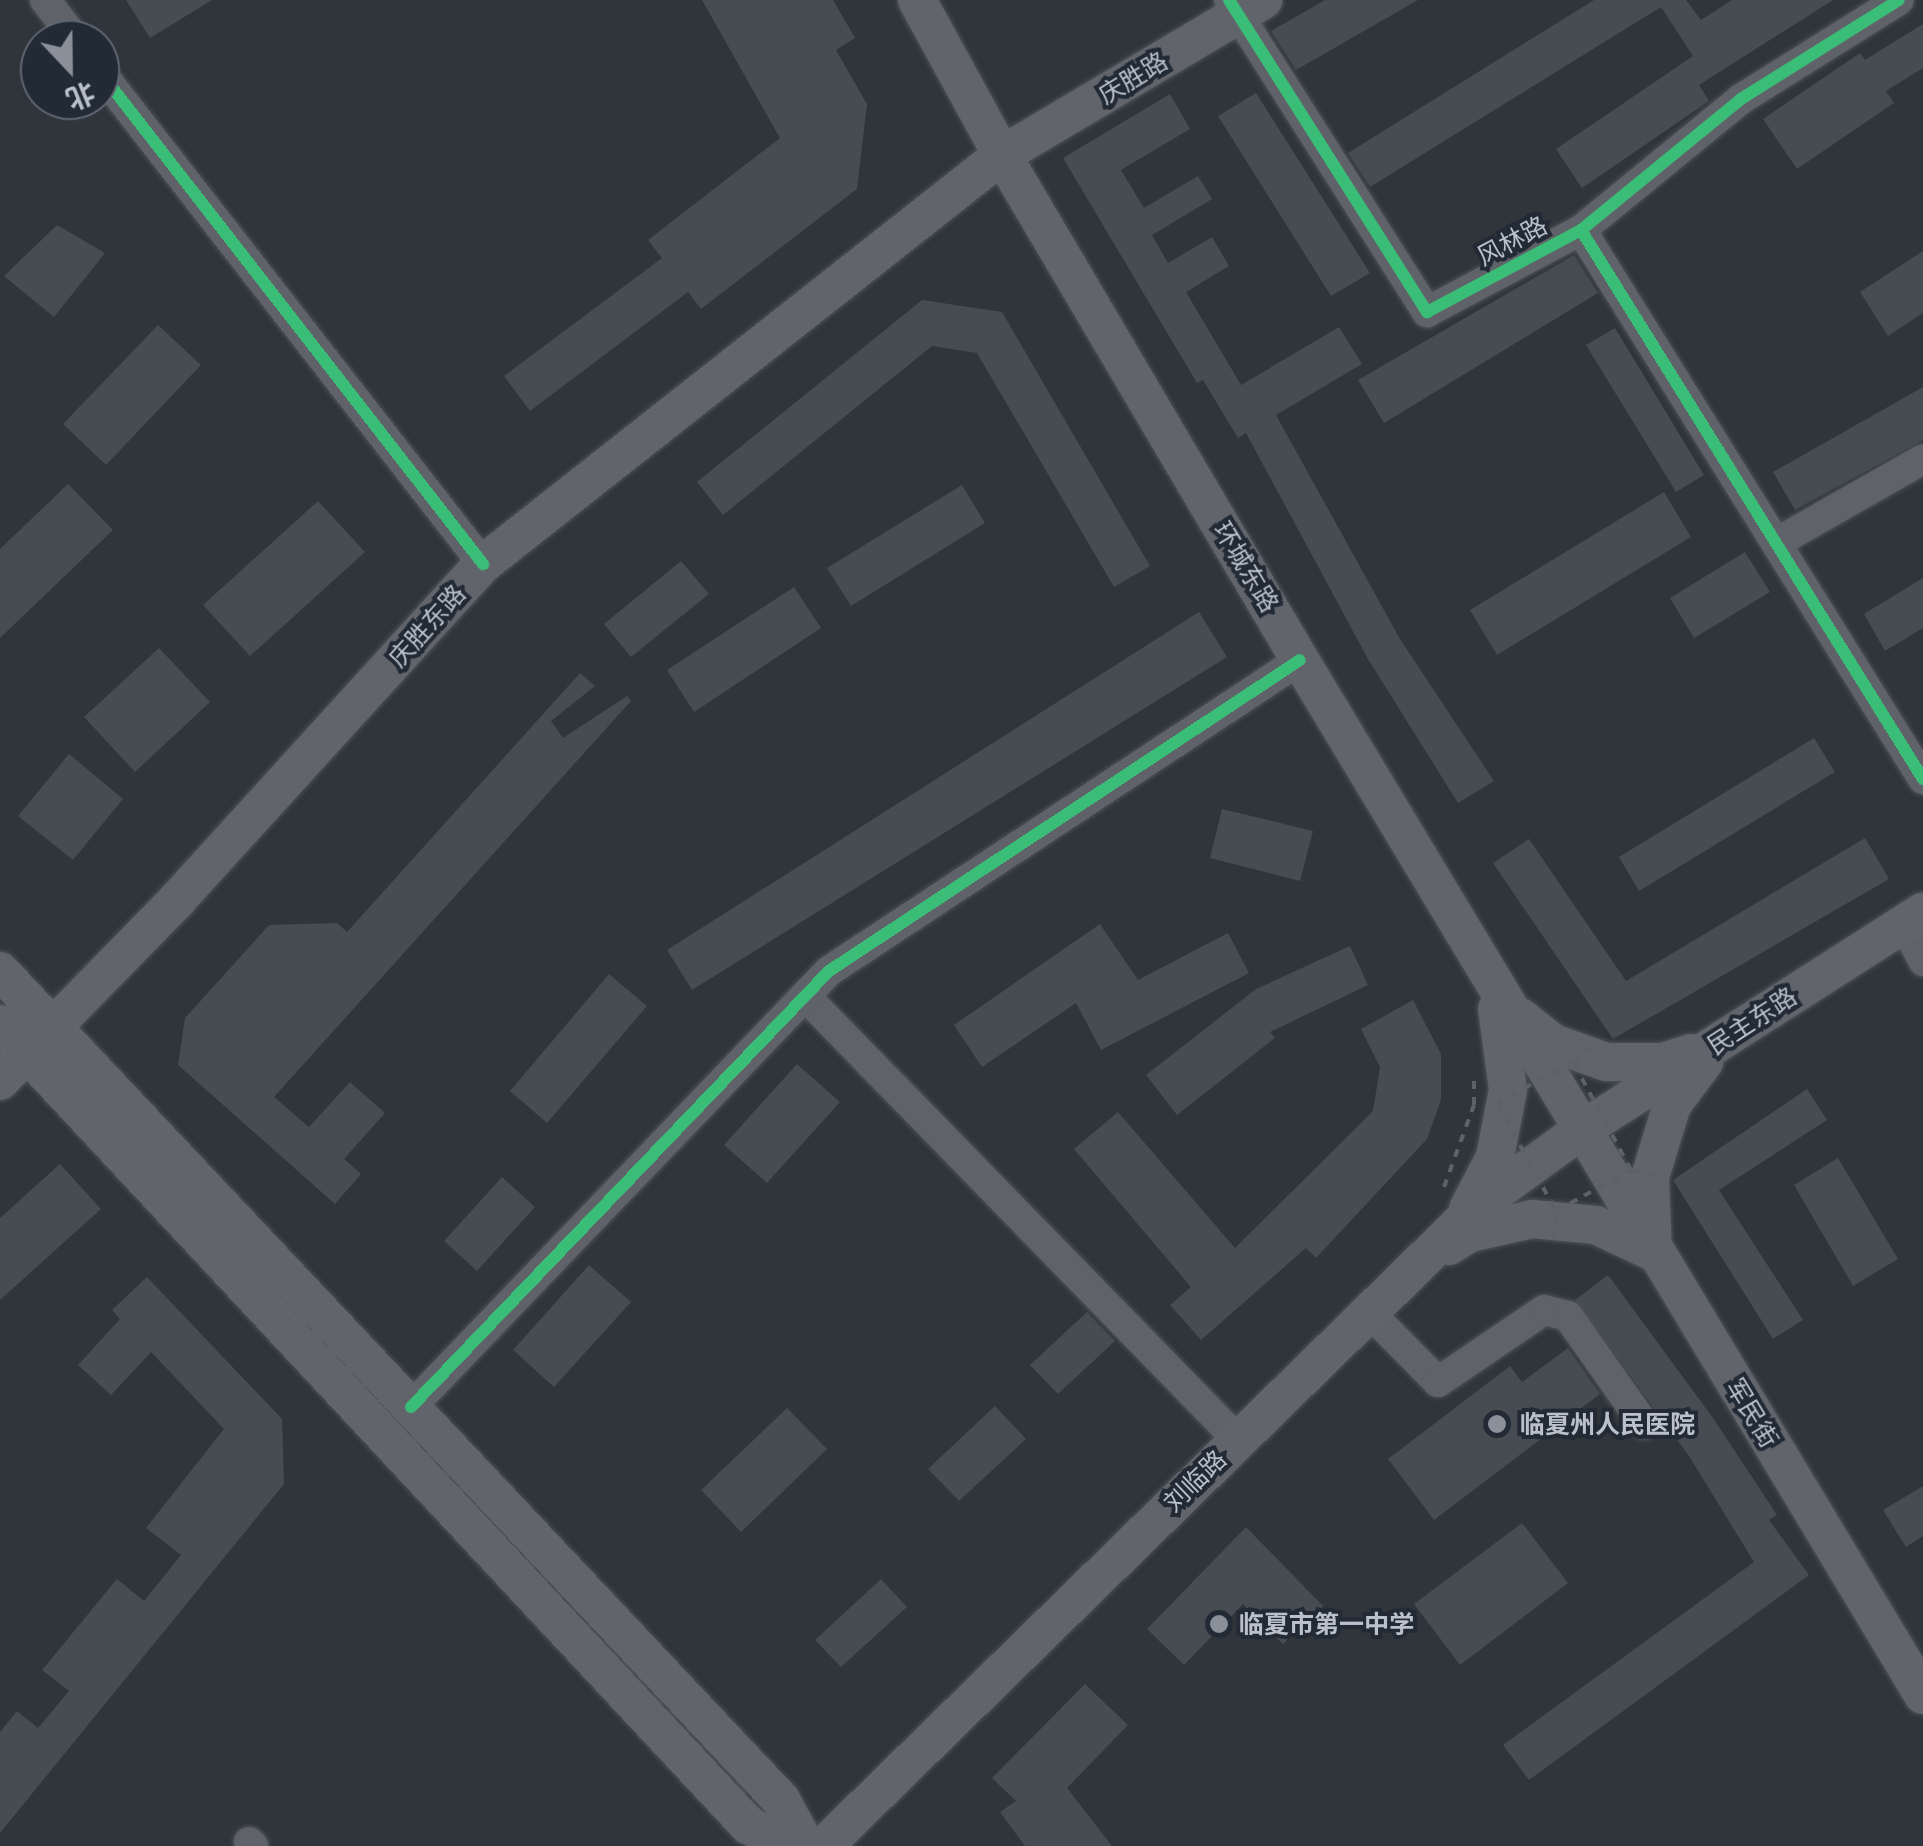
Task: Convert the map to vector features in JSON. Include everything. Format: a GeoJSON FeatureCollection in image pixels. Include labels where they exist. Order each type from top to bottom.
{"type":"FeatureCollection","features":[{"type":"Feature","properties":{"kind":"main road","name":"环城东路"},"geometry":{"type":"LineString","coordinates":[[918,0],[1002,155],[1580,1132]]}},
{"type":"Feature","properties":{"kind":"main road","name":"庆胜路"},"geometry":{"type":"LineString","coordinates":[[1002,155],[1243,5]]}},
{"type":"Feature","properties":{"kind":"main road","name":"庆胜东路"},"geometry":{"type":"LineString","coordinates":[[0,1081],[484,564],[1002,155]]}},
{"type":"Feature","properties":{"kind":"main road","name":"民主东路"},"geometry":{"type":"LineString","coordinates":[[1580,1132],[1916,921]]}},
{"type":"Feature","properties":{"kind":"main road"},"geometry":{"type":"LineString","coordinates":[[1478,960],[1508,1008],[1553,1043],[1606,1062],[1663,1062],[1717,1044]]}},
{"type":"Feature","properties":{"kind":"main road"},"geometry":{"type":"LineString","coordinates":[[1416,1267],[1463,1218],[1495,1157],[1508,1090],[1503,1023],[1478,960]]}},
{"type":"Feature","properties":{"kind":"main road"},"geometry":{"type":"LineString","coordinates":[[0,971],[41,1041],[748,1826],[789,1846]]}},
{"type":"Feature","properties":{"kind":"main road"},"geometry":{"type":"LineString","coordinates":[[0,1024],[41,1041],[411,1407],[781,1800],[806,1846]]}},
{"type":"Feature","properties":{"kind":"main road"},"geometry":{"type":"LineString","coordinates":[[1416,1267],[1470,1233],[1532,1219],[1596,1225],[1654,1252],[1650,1177],[1672,1105],[1717,1044]]}},
{"type":"Feature","properties":{"kind":"main road","name":"军民街"},"geometry":{"type":"LineString","coordinates":[[1580,1132],[1923,1695]]}},
{"type":"Feature","properties":{"kind":"main road","name":"刘临路"},"geometry":{"type":"LineString","coordinates":[[824,1846],[1482,1202],[1580,1132]]}},
{"type":"Feature","properties":{"kind":"street"},"geometry":{"type":"LineString","coordinates":[[45,0],[60,20]]}},
{"type":"Feature","properties":{"kind":"street","name":"风林路"},"geometry":{"type":"LineString","coordinates":[[1243,5],[1427,312],[1581,230],[1740,99],[1899,0]]}},
{"type":"Feature","properties":{"kind":"street"},"geometry":{"type":"LineString","coordinates":[[120,98],[484,564]]}},
{"type":"Feature","properties":{"kind":"street"},"geometry":{"type":"LineString","coordinates":[[1581,230],[1923,780]]}},
{"type":"Feature","properties":{"kind":"street"},"geometry":{"type":"LineString","coordinates":[[1776,543],[1923,459]]}},
{"type":"Feature","properties":{"kind":"street"},"geometry":{"type":"LineString","coordinates":[[411,1407],[829,971],[1300,660]]}},
{"type":"Feature","properties":{"kind":"street"},"geometry":{"type":"LineString","coordinates":[[1916,921],[1923,961]]}},
{"type":"Feature","properties":{"kind":"street"},"geometry":{"type":"LineString","coordinates":[[805,996],[1238,1440]]}},
{"type":"Feature","properties":{"kind":"street"},"geometry":{"type":"LineString","coordinates":[[1369,1312],[1438,1382],[1544,1310],[1568,1316],[1644,1424]]}},
{"type":"Feature","properties":{"kind":"path"},"geometry":{"type":"LineString","coordinates":[[1554,1238],[1556,1211],[1497,1103],[1597,1045]]}},
{"type":"Feature","properties":{"kind":"path"},"geometry":{"type":"LineString","coordinates":[[1573,1062],[1632,1170]]}},
{"type":"Feature","properties":{"kind":"path"},"geometry":{"type":"LineString","coordinates":[[1442,1194],[1474,1104],[1475,1068]]}},
{"type":"Feature","properties":{"kind":"path"},"geometry":{"type":"LineString","coordinates":[[1556,1211],[1632,1170],[1660,1178]]}},
{"type":"Feature","properties":{"kind":"path"},"geometry":{"type":"LineString","coordinates":[[1537,1242],[1554,1238],[1570,1246]]}},
{"type":"Feature","properties":{"kind":"building"},"geometry":{"type":"Polygon","coordinates":[[[126,0],[212,0],[150,38],[126,0]]]}},
{"type":"Feature","properties":{"kind":"building"},"geometry":{"type":"Polygon","coordinates":[[[702,0],[833,0],[855,38],[836,50],[867,104],[857,189],[701,309],[688,292],[530,411],[504,376],[662,258],[648,240],[780,138],[702,0]]]}},
{"type":"Feature","properties":{"kind":"building"},"geometry":{"type":"Polygon","coordinates":[[[1325,0],[1418,0],[1296,70],[1271,31],[1325,0]]]}},
{"type":"Feature","properties":{"kind":"building"},"geometry":{"type":"Polygon","coordinates":[[[1594,0],[1686,0],[1701,20],[1732,0],[1833,0],[1699,85],[1709,101],[1582,188],[1556,149],[1693,56],[1661,7],[1370,187],[1348,153],[1594,0]]]}},
{"type":"Feature","properties":{"kind":"building"},"geometry":{"type":"Polygon","coordinates":[[[1923,24],[1923,68],[1886,91],[1894,103],[1797,169],[1763,119],[1860,53],[1865,60],[1923,24]]]}},
{"type":"Feature","properties":{"kind":"building"},"geometry":{"type":"Polygon","coordinates":[[[1256,93],[1370,273],[1331,296],[1218,116],[1256,93]]]}},
{"type":"Feature","properties":{"kind":"building"},"geometry":{"type":"Polygon","coordinates":[[[1170,94],[1190,129],[1121,170],[1144,208],[1198,176],[1212,199],[1152,235],[1168,263],[1212,237],[1229,266],[1186,292],[1241,385],[1339,327],[1362,364],[1276,415],[1400,639],[1494,781],[1458,803],[1368,659],[1246,433],[1238,438],[1203,380],[1197,383],[1063,158],[1170,94]]]}},
{"type":"Feature","properties":{"kind":"building"},"geometry":{"type":"Polygon","coordinates":[[[57,225],[105,253],[54,317],[4,276],[57,225]]]}},
{"type":"Feature","properties":{"kind":"building"},"geometry":{"type":"Polygon","coordinates":[[[1923,251],[1923,313],[1888,336],[1860,292],[1923,251]]]}},
{"type":"Feature","properties":{"kind":"building"},"geometry":{"type":"Polygon","coordinates":[[[1574,255],[1598,293],[1384,423],[1358,380],[1574,255]]]}},
{"type":"Feature","properties":{"kind":"building"},"geometry":{"type":"Polygon","coordinates":[[[922,300],[1002,312],[1150,566],[1114,587],[977,353],[932,346],[723,515],[697,482],[922,300]]]}},
{"type":"Feature","properties":{"kind":"building"},"geometry":{"type":"Polygon","coordinates":[[[158,325],[201,365],[106,465],[63,424],[158,325]]]}},
{"type":"Feature","properties":{"kind":"building"},"geometry":{"type":"Polygon","coordinates":[[[1615,328],[1704,475],[1676,492],[1586,345],[1615,328]]]}},
{"type":"Feature","properties":{"kind":"building"},"geometry":{"type":"Polygon","coordinates":[[[1923,387],[1923,440],[1795,510],[1773,472],[1923,387]]]}},
{"type":"Feature","properties":{"kind":"building"},"geometry":{"type":"Polygon","coordinates":[[[68,484],[113,530],[0,638],[0,549],[68,484]]]}},
{"type":"Feature","properties":{"kind":"building"},"geometry":{"type":"Polygon","coordinates":[[[962,485],[985,523],[851,606],[827,568],[962,485]]]}},
{"type":"Feature","properties":{"kind":"building"},"geometry":{"type":"Polygon","coordinates":[[[1664,492],[1691,537],[1497,655],[1470,610],[1664,492]]]}},
{"type":"Feature","properties":{"kind":"building"},"geometry":{"type":"Polygon","coordinates":[[[318,501],[365,552],[250,656],[203,605],[318,501]]]}},
{"type":"Feature","properties":{"kind":"building"},"geometry":{"type":"Polygon","coordinates":[[[1745,552],[1770,592],[1694,638],[1670,598],[1745,552]]]}},
{"type":"Feature","properties":{"kind":"building"},"geometry":{"type":"Polygon","coordinates":[[[681,561],[709,594],[631,657],[604,624],[681,561]]]}},
{"type":"Feature","properties":{"kind":"building"},"geometry":{"type":"Polygon","coordinates":[[[1923,578],[1923,628],[1885,651],[1864,614],[1923,578]]]}},
{"type":"Feature","properties":{"kind":"building"},"geometry":{"type":"Polygon","coordinates":[[[794,587],[821,628],[694,712],[667,670],[794,587]]]}},
{"type":"Feature","properties":{"kind":"building"},"geometry":{"type":"Polygon","coordinates":[[[1199,612],[1227,657],[692,990],[667,950],[1199,612]]]}},
{"type":"Feature","properties":{"kind":"building"},"geometry":{"type":"Polygon","coordinates":[[[159,648],[210,702],[135,772],[84,717],[159,648]]]}},
{"type":"Feature","properties":{"kind":"building"},"geometry":{"type":"Polygon","coordinates":[[[580,673],[595,686],[551,721],[563,738],[627,696],[631,701],[274,1097],[309,1127],[350,1082],[385,1113],[344,1159],[361,1174],[335,1204],[178,1065],[185,1018],[269,925],[337,923],[347,932],[580,673]]]}},
{"type":"Feature","properties":{"kind":"building"},"geometry":{"type":"Polygon","coordinates":[[[1814,738],[1835,772],[1639,891],[1619,857],[1814,738]]]}},
{"type":"Feature","properties":{"kind":"building"},"geometry":{"type":"Polygon","coordinates":[[[69,754],[123,799],[73,860],[18,816],[69,754]]]}},
{"type":"Feature","properties":{"kind":"building"},"geometry":{"type":"Polygon","coordinates":[[[1222,809],[1313,831],[1300,881],[1210,858],[1222,809]]]}},
{"type":"Feature","properties":{"kind":"building"},"geometry":{"type":"Polygon","coordinates":[[[1865,838],[1889,879],[1613,1039],[1493,863],[1529,839],[1626,981],[1865,838]]]}},
{"type":"Feature","properties":{"kind":"building"},"geometry":{"type":"Polygon","coordinates":[[[1100,924],[1138,980],[1228,933],[1249,973],[1101,1050],[1076,1003],[982,1067],[954,1025],[1100,924]]]}},
{"type":"Feature","properties":{"kind":"building"},"geometry":{"type":"Polygon","coordinates":[[[1350,946],[1368,985],[1270,1032],[1275,1038],[1177,1115],[1146,1075],[1256,989],[1350,946]]]}},
{"type":"Feature","properties":{"kind":"building"},"geometry":{"type":"Polygon","coordinates":[[[609,974],[647,1006],[547,1123],[510,1091],[609,974]]]}},
{"type":"Feature","properties":{"kind":"building"},"geometry":{"type":"Polygon","coordinates":[[[1413,1000],[1441,1054],[1441,1100],[1427,1139],[1316,1258],[1306,1248],[1201,1340],[1170,1305],[1191,1287],[1074,1149],[1118,1112],[1235,1248],[1373,1111],[1380,1067],[1361,1029],[1413,1000]]]}},
{"type":"Feature","properties":{"kind":"building"},"geometry":{"type":"Polygon","coordinates":[[[797,1064],[840,1102],[767,1183],[724,1145],[797,1064]]]}},
{"type":"Feature","properties":{"kind":"building"},"geometry":{"type":"Polygon","coordinates":[[[1807,1089],[1827,1120],[1719,1190],[1803,1320],[1773,1339],[1673,1180],[1807,1089]]]}},
{"type":"Feature","properties":{"kind":"building"},"geometry":{"type":"Polygon","coordinates":[[[1838,1158],[1898,1259],[1853,1286],[1794,1185],[1838,1158]]]}},
{"type":"Feature","properties":{"kind":"building"},"geometry":{"type":"Polygon","coordinates":[[[60,1164],[101,1209],[0,1300],[0,1218],[60,1164]]]}},
{"type":"Feature","properties":{"kind":"building"},"geometry":{"type":"Polygon","coordinates":[[[502,1177],[535,1207],[477,1271],[444,1241],[502,1177]]]}},
{"type":"Feature","properties":{"kind":"building"},"geometry":{"type":"Polygon","coordinates":[[[589,1265],[631,1302],[554,1387],[513,1350],[589,1265]]]}},
{"type":"Feature","properties":{"kind":"building"},"geometry":{"type":"Polygon","coordinates":[[[1608,1275],[1713,1418],[1777,1515],[1769,1520],[1809,1575],[1529,1780],[1503,1745],[1754,1562],[1689,1456],[1575,1300],[1608,1275]]]}},
{"type":"Feature","properties":{"kind":"building"},"geometry":{"type":"Polygon","coordinates":[[[147,1277],[282,1419],[284,1484],[0,1833],[0,1732],[17,1711],[38,1728],[69,1691],[42,1670],[117,1579],[144,1601],[181,1555],[146,1528],[224,1429],[151,1352],[111,1395],[78,1365],[120,1319],[112,1310],[147,1277]]]}},
{"type":"Feature","properties":{"kind":"building"},"geometry":{"type":"Polygon","coordinates":[[[1087,1312],[1115,1341],[1058,1394],[1030,1365],[1087,1312]]]}},
{"type":"Feature","properties":{"kind":"building","name":"临夏州人民医院"},"geometry":{"type":"Polygon","coordinates":[[[1568,1348],[1600,1394],[1434,1520],[1388,1459],[1510,1366],[1522,1382],[1568,1348]]]}},
{"type":"Feature","properties":{"kind":"building"},"geometry":{"type":"Polygon","coordinates":[[[995,1406],[1026,1439],[959,1501],[928,1469],[995,1406]]]}},
{"type":"Feature","properties":{"kind":"building"},"geometry":{"type":"Polygon","coordinates":[[[787,1408],[827,1449],[741,1532],[701,1490],[787,1408]]]}},
{"type":"Feature","properties":{"kind":"building"},"geometry":{"type":"Polygon","coordinates":[[[1923,1486],[1923,1536],[1906,1547],[1883,1510],[1923,1486]]]}},
{"type":"Feature","properties":{"kind":"building"},"geometry":{"type":"Polygon","coordinates":[[[1522,1523],[1568,1583],[1460,1665],[1414,1604],[1522,1523]]]}},
{"type":"Feature","properties":{"kind":"building"},"geometry":{"type":"Polygon","coordinates":[[[1246,1527],[1323,1606],[1283,1644],[1243,1604],[1184,1665],[1147,1629],[1246,1527]]]}},
{"type":"Feature","properties":{"kind":"building"},"geometry":{"type":"Polygon","coordinates":[[[881,1579],[907,1607],[841,1667],[815,1640],[881,1579]]]}},
{"type":"Feature","properties":{"kind":"building"},"geometry":{"type":"Polygon","coordinates":[[[1085,1684],[1128,1725],[1067,1788],[1112,1846],[1025,1846],[1000,1812],[1016,1801],[992,1778],[1085,1684]]]}},
{"type":"Feature","properties":{"kind":"cycle path"},"geometry":{"type":"LineString","coordinates":[[1229,0],[1427,312],[1581,230],[1741,99],[1899,0]]}},
{"type":"Feature","properties":{"kind":"cycle path"},"geometry":{"type":"LineString","coordinates":[[120,98],[483,564]]}},
{"type":"Feature","properties":{"kind":"cycle path"},"geometry":{"type":"LineString","coordinates":[[1581,230],[1923,779]]}},
{"type":"Feature","properties":{"kind":"cycle path"},"geometry":{"type":"LineString","coordinates":[[411,1407],[829,971],[1300,660]]}},
{"type":"Feature","properties":{"kind":"place","name":"临夏州人民医院"},"geometry":{"type":"Point","coordinates":[1497,1424]}},
{"type":"Feature","properties":{"kind":"place","name":"临夏市第一中学"},"geometry":{"type":"Point","coordinates":[1219,1624]}}]}
